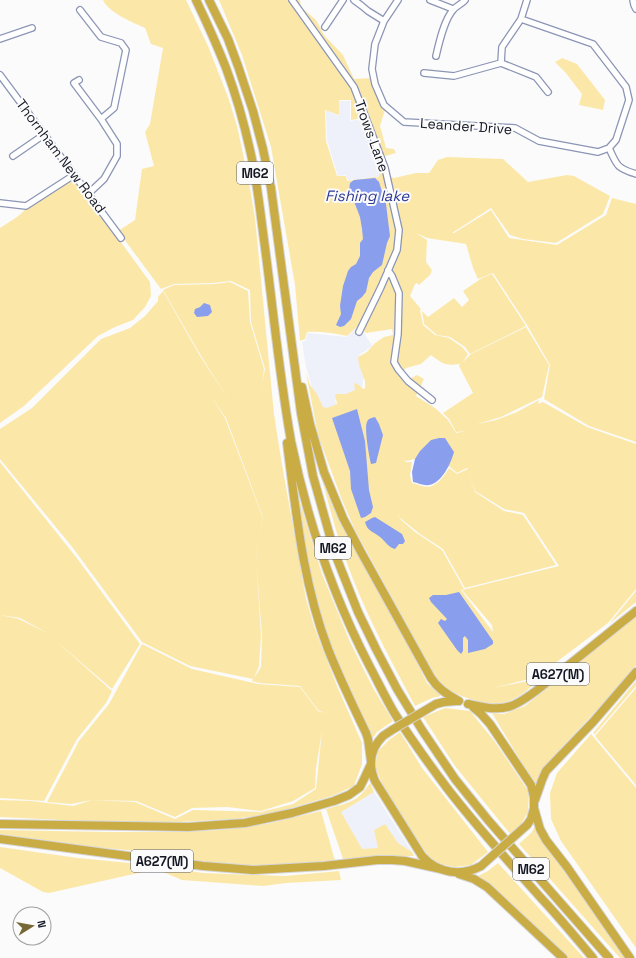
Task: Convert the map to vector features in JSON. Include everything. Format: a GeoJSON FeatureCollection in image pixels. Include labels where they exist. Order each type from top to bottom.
{"type":"FeatureCollection","features":[{"type":"Feature","properties":{"kind":"highway","name":"M62"},"geometry":{"type":"LineString","coordinates":[[196,0],[226,70],[241,113],[251,152],[259,195],[270,277],[282,402],[295,502],[311,592],[328,649],[366,733],[371,762]]}},
{"type":"Feature","properties":{"kind":"highway","name":"M62"},"geometry":{"type":"LineString","coordinates":[[210,0],[228,39],[238,66],[253,111],[263,149],[271,188],[301,413],[313,476],[335,554],[358,612],[397,689],[455,779],[488,820],[609,958]]}},
{"type":"Feature","properties":{"kind":"highway","name":"M62"},"geometry":{"type":"LineString","coordinates":[[285,292],[310,424],[324,472],[343,518],[360,552],[431,678],[440,690],[458,701]]}},
{"type":"Feature","properties":{"kind":"highway","name":"M62"},"geometry":{"type":"LineString","coordinates":[[278,354],[284,397],[302,488],[327,571],[360,648],[395,712],[446,786],[486,836],[593,958]]}},
{"type":"Feature","properties":{"kind":"highway","name":"A627(M)"},"geometry":{"type":"LineString","coordinates":[[0,824],[188,827],[245,823],[292,814],[334,801],[349,795],[360,787],[378,742],[383,736],[398,726],[436,704],[444,702],[458,701],[481,707],[500,709],[516,704],[636,611]]}},
{"type":"Feature","properties":{"kind":"highway","name":"A627(M)"},"geometry":{"type":"LineString","coordinates":[[0,839],[203,866],[254,870],[324,866],[377,860],[405,861],[441,870],[456,872],[469,871],[481,866],[527,825],[546,771],[593,722],[636,672]]}},
{"type":"Feature","properties":{"kind":"highway","name":"A627(M)"},"geometry":{"type":"LineString","coordinates":[[468,704],[486,719],[529,782],[532,788],[534,806]]}},
{"type":"Feature","properties":{"kind":"highway","name":"A627(M)"},"geometry":{"type":"LineString","coordinates":[[371,762],[375,781],[420,852],[428,862],[441,870]]}},
{"type":"Feature","properties":{"kind":"highway","name":"M62"},"geometry":{"type":"LineString","coordinates":[[534,806],[540,829],[546,840],[567,867],[630,958]]}},
{"type":"Feature","properties":{"kind":"highway"},"geometry":{"type":"LineString","coordinates":[[456,872],[474,879],[487,887],[563,958]]}},
{"type":"Feature","properties":{"kind":"street","name":"Trows Lane"},"geometry":{"type":"LineString","coordinates":[[292,0],[354,87],[386,168],[399,230],[397,250],[359,332]]}},
{"type":"Feature","properties":{"kind":"street"},"geometry":{"type":"LineString","coordinates":[[324,27],[343,0]]}},
{"type":"Feature","properties":{"kind":"street"},"geometry":{"type":"LineString","coordinates":[[354,0],[384,21]]}},
{"type":"Feature","properties":{"kind":"street","name":"Leander Drive"},"geometry":{"type":"LineString","coordinates":[[398,0],[384,21],[375,44],[372,69],[375,84],[384,105],[404,122],[515,128],[539,141],[598,152],[608,148]]}},
{"type":"Feature","properties":{"kind":"street"},"geometry":{"type":"LineString","coordinates":[[430,0],[453,9]]}},
{"type":"Feature","properties":{"kind":"street"},"geometry":{"type":"LineString","coordinates":[[436,56],[441,36],[448,18],[453,9],[465,0]]}},
{"type":"Feature","properties":{"kind":"street"},"geometry":{"type":"LineString","coordinates":[[501,63],[502,46],[521,19],[527,0]]}},
{"type":"Feature","properties":{"kind":"street"},"geometry":{"type":"LineString","coordinates":[[633,0],[636,9]]}},
{"type":"Feature","properties":{"kind":"street"},"geometry":{"type":"LineString","coordinates":[[80,10],[101,37],[121,43],[126,50],[114,108],[101,119]]}},
{"type":"Feature","properties":{"kind":"street"},"geometry":{"type":"LineString","coordinates":[[521,19],[593,44],[626,87],[629,100],[616,140],[608,148],[615,162],[622,169],[636,174]]}},
{"type":"Feature","properties":{"kind":"street"},"geometry":{"type":"LineString","coordinates":[[0,39],[32,28]]}},
{"type":"Feature","properties":{"kind":"street"},"geometry":{"type":"LineString","coordinates":[[424,73],[454,76],[501,63],[536,77],[548,92]]}},
{"type":"Feature","properties":{"kind":"street","name":"Thornham New Road"},"geometry":{"type":"LineString","coordinates":[[0,75],[121,238]]}},
{"type":"Feature","properties":{"kind":"street"},"geometry":{"type":"LineString","coordinates":[[79,80],[74,83],[101,119],[117,144],[117,156],[104,179],[89,193]]}},
{"type":"Feature","properties":{"kind":"street"},"geometry":{"type":"LineString","coordinates":[[13,156],[45,134]]}},
{"type":"Feature","properties":{"kind":"street"},"geometry":{"type":"LineString","coordinates":[[0,203],[26,206],[74,175]]}},
{"type":"Feature","properties":{"kind":"street"},"geometry":{"type":"LineString","coordinates":[[388,270],[399,293],[398,334],[394,362],[408,381],[432,400]]}},
{"type":"Feature","properties":{"kind":"shaded area"},"geometry":{"type":"Polygon","coordinates":[[[103,0],[186,0],[208,46],[228,97],[237,126],[255,218],[274,414],[306,599],[315,629],[337,686],[362,743],[362,764],[354,786],[332,796],[274,813],[235,819],[123,823],[0,817],[0,800],[31,801],[73,806],[92,800],[71,804],[47,802],[79,741],[109,704],[142,644],[192,669],[258,684],[300,687],[318,711],[325,713],[318,710],[300,686],[259,683],[252,681],[253,679],[190,666],[142,642],[73,548],[0,459],[0,429],[32,408],[101,339],[130,328],[145,316],[158,301],[158,297],[163,291],[200,356],[227,397],[201,356],[163,290],[174,285],[230,282],[248,291],[250,322],[264,369],[262,382],[265,369],[251,322],[250,290],[231,281],[174,284],[161,289],[118,231],[135,220],[142,169],[154,166],[145,132],[150,124],[163,48],[151,44],[145,28],[115,13],[103,0]],[[212,398],[225,418],[263,518],[226,418],[212,398]],[[256,562],[261,636],[259,666],[254,678],[261,667],[262,637],[256,562]],[[322,731],[316,768],[315,788],[293,801],[261,811],[227,807],[192,808],[175,817],[136,801],[92,800],[135,802],[175,819],[193,810],[261,812],[293,804],[316,789],[322,731]]]}},
{"type":"Feature","properties":{"kind":"shaded area"},"geometry":{"type":"Polygon","coordinates":[[[219,0],[300,0],[301,7],[316,20],[324,35],[343,55],[354,79],[371,78],[385,110],[380,126],[386,148],[394,149],[396,153],[382,157],[363,118],[351,120],[351,100],[339,100],[339,115],[325,110],[326,141],[337,176],[346,176],[347,181],[378,178],[380,172],[394,178],[416,173],[429,173],[438,160],[447,157],[503,159],[528,182],[567,175],[574,176],[610,196],[603,214],[556,243],[523,239],[510,235],[491,208],[452,233],[491,210],[509,238],[557,245],[606,215],[612,198],[636,204],[636,442],[589,426],[544,399],[550,365],[527,325],[493,273],[478,279],[466,244],[427,238],[416,233],[427,240],[426,262],[432,270],[430,275],[419,285],[417,283],[415,284],[410,296],[421,309],[423,325],[435,335],[449,338],[462,347],[468,354],[463,362],[471,354],[526,327],[549,365],[542,397],[501,417],[477,424],[496,420],[517,412],[539,400],[538,404],[543,402],[587,427],[636,444],[636,589],[608,623],[537,677],[493,688],[538,679],[514,699],[497,704],[481,702],[452,692],[439,684],[355,530],[342,500],[318,435],[306,373],[310,385],[317,394],[323,407],[327,408],[337,404],[335,394],[346,394],[355,390],[354,383],[363,389],[365,388],[365,381],[359,365],[358,357],[367,352],[375,343],[384,337],[393,335],[392,329],[366,333],[359,325],[347,336],[327,332],[307,332],[305,339],[300,341],[295,285],[271,147],[242,55],[219,0]],[[431,355],[421,364],[406,368],[402,377],[406,381],[417,375],[424,379],[416,396],[435,408],[448,420],[456,433],[466,431],[456,432],[449,419],[443,413],[473,393],[459,366],[460,364],[444,364],[431,355]],[[414,459],[407,461],[404,460],[406,462],[412,462],[410,476],[412,483],[426,487],[435,485],[449,468],[457,474],[468,469],[467,468],[457,473],[450,467],[414,459]],[[469,473],[475,492],[504,511],[523,515],[556,565],[465,588],[443,549],[420,534],[400,518],[398,513],[400,519],[415,532],[442,550],[464,589],[461,590],[493,632],[492,625],[462,590],[559,566],[524,513],[504,509],[475,491],[469,473]]]}},
{"type":"Feature","properties":{"kind":"shaded area"},"geometry":{"type":"Polygon","coordinates":[[[562,58],[577,64],[605,100],[603,110],[579,105],[582,94],[555,62],[562,58]]]}},
{"type":"Feature","properties":{"kind":"shaded area"},"geometry":{"type":"Polygon","coordinates":[[[339,101],[350,101],[350,121],[363,119],[376,148],[386,177],[348,180],[346,175],[338,176],[327,140],[326,110],[339,116],[339,101]]]}},
{"type":"Feature","properties":{"kind":"shaded area"},"geometry":{"type":"Polygon","coordinates":[[[74,178],[150,282],[151,296],[145,307],[133,320],[98,336],[24,406],[0,423],[0,228],[17,217],[27,208],[74,178]]]}},
{"type":"Feature","properties":{"kind":"shaded area"},"geometry":{"type":"Polygon","coordinates":[[[492,274],[526,326],[470,354],[465,347],[450,337],[437,335],[424,324],[422,311],[428,317],[454,298],[462,307],[469,300],[463,291],[482,278],[492,274]]]}},
{"type":"Feature","properties":{"kind":"shaded area"},"geometry":{"type":"Polygon","coordinates":[[[359,325],[372,346],[359,355],[364,375],[362,388],[335,400],[337,408],[320,415],[306,367],[302,342],[306,340],[307,333],[347,337],[359,325]]]}},
{"type":"Feature","properties":{"kind":"shaded area"},"geometry":{"type":"Polygon","coordinates":[[[316,456],[328,494],[343,528],[427,683],[441,696],[432,698],[415,706],[391,661],[362,600],[343,553],[316,456]]]}},
{"type":"Feature","properties":{"kind":"shaded area"},"geometry":{"type":"Polygon","coordinates":[[[0,462],[76,557],[140,644],[112,689],[56,641],[112,691],[106,703],[77,739],[44,801],[0,798],[0,615],[0,462]],[[0,615],[19,619],[49,634],[20,618],[0,615]]]}},
{"type":"Feature","properties":{"kind":"shaded area"},"geometry":{"type":"Polygon","coordinates":[[[296,489],[322,574],[350,642],[373,688],[393,721],[377,732],[371,741],[333,654],[316,598],[305,545],[296,489]]]}},
{"type":"Feature","properties":{"kind":"shaded area"},"geometry":{"type":"Polygon","coordinates":[[[636,591],[636,602],[609,624],[636,591]]]}},
{"type":"Feature","properties":{"kind":"shaded area"},"geometry":{"type":"Polygon","coordinates":[[[636,616],[636,665],[621,684],[553,757],[535,785],[492,713],[504,714],[525,706],[636,616]]]}},
{"type":"Feature","properties":{"kind":"shaded area"},"geometry":{"type":"Polygon","coordinates":[[[636,681],[636,686],[595,734],[593,733],[636,681]]]}},
{"type":"Feature","properties":{"kind":"shaded area"},"geometry":{"type":"Polygon","coordinates":[[[636,688],[636,785],[595,736],[636,688]]]}},
{"type":"Feature","properties":{"kind":"shaded area"},"geometry":{"type":"Polygon","coordinates":[[[445,708],[470,711],[495,742],[529,792],[528,812],[519,828],[511,835],[455,766],[423,717],[445,708]]]}},
{"type":"Feature","properties":{"kind":"shaded area"},"geometry":{"type":"Polygon","coordinates":[[[400,732],[422,768],[488,852],[471,865],[455,867],[440,864],[429,857],[402,817],[381,781],[375,767],[378,751],[400,732]]]}},
{"type":"Feature","properties":{"kind":"shaded area"},"geometry":{"type":"Polygon","coordinates":[[[591,734],[636,788],[636,948],[561,841],[551,819],[550,793],[557,773],[591,734]]]}},
{"type":"Feature","properties":{"kind":"shaded area"},"geometry":{"type":"Polygon","coordinates":[[[370,783],[374,792],[341,812],[362,849],[378,848],[374,830],[385,824],[398,843],[412,852],[414,856],[343,859],[326,809],[342,805],[357,798],[370,783]]]}},
{"type":"Feature","properties":{"kind":"shaded area"},"geometry":{"type":"Polygon","coordinates":[[[374,792],[412,852],[398,843],[362,850],[341,812],[374,792]]]}},
{"type":"Feature","properties":{"kind":"shaded area"},"geometry":{"type":"Polygon","coordinates":[[[321,811],[335,861],[274,866],[217,864],[148,856],[147,852],[94,847],[0,834],[0,830],[179,832],[220,830],[266,824],[321,811]]]}},
{"type":"Feature","properties":{"kind":"shaded area"},"geometry":{"type":"Polygon","coordinates":[[[536,825],[551,853],[625,958],[620,958],[519,844],[531,833],[536,825]]]}},
{"type":"Feature","properties":{"kind":"shaded area"},"geometry":{"type":"Polygon","coordinates":[[[0,847],[78,858],[151,865],[203,873],[285,876],[339,871],[341,880],[286,883],[263,886],[182,880],[156,869],[49,893],[43,892],[0,868],[0,847]]]}},
{"type":"Feature","properties":{"kind":"shaded area"},"geometry":{"type":"Polygon","coordinates":[[[498,863],[584,958],[568,958],[550,940],[476,877],[488,871],[498,863]]]}},
{"type":"Feature","properties":{"kind":"water","name":"Fishing lake"},"geometry":{"type":"Polygon","coordinates":[[[375,178],[379,182],[386,204],[390,236],[382,265],[373,272],[369,278],[366,292],[357,301],[351,319],[344,326],[340,327],[336,325],[341,314],[340,306],[343,286],[348,271],[356,264],[360,256],[360,243],[363,239],[360,217],[349,191],[350,183],[354,180],[375,178]]]}},
{"type":"Feature","properties":{"kind":"water"},"geometry":{"type":"Polygon","coordinates":[[[204,303],[210,305],[212,312],[208,316],[197,317],[194,313],[195,309],[204,303]]]}},
{"type":"Feature","properties":{"kind":"water"},"geometry":{"type":"Polygon","coordinates":[[[357,409],[365,441],[369,490],[373,507],[371,513],[361,518],[351,489],[350,471],[332,418],[357,409]]]}},
{"type":"Feature","properties":{"kind":"water"},"geometry":{"type":"Polygon","coordinates":[[[375,417],[383,435],[376,463],[371,464],[366,425],[370,418],[375,417]]]}},
{"type":"Feature","properties":{"kind":"water"},"geometry":{"type":"Polygon","coordinates":[[[445,438],[454,452],[451,462],[438,481],[429,485],[413,482],[412,472],[415,459],[420,451],[431,440],[445,438]]]}},
{"type":"Feature","properties":{"kind":"water"},"geometry":{"type":"Polygon","coordinates":[[[375,517],[402,534],[405,541],[403,544],[399,544],[395,549],[389,546],[369,529],[365,522],[375,517]]]}},
{"type":"Feature","properties":{"kind":"water"},"geometry":{"type":"Polygon","coordinates":[[[459,592],[493,641],[493,644],[485,649],[468,653],[468,640],[465,636],[463,638],[463,651],[461,654],[438,623],[441,619],[445,621],[447,619],[429,598],[433,595],[446,595],[459,592]]]}}]}
